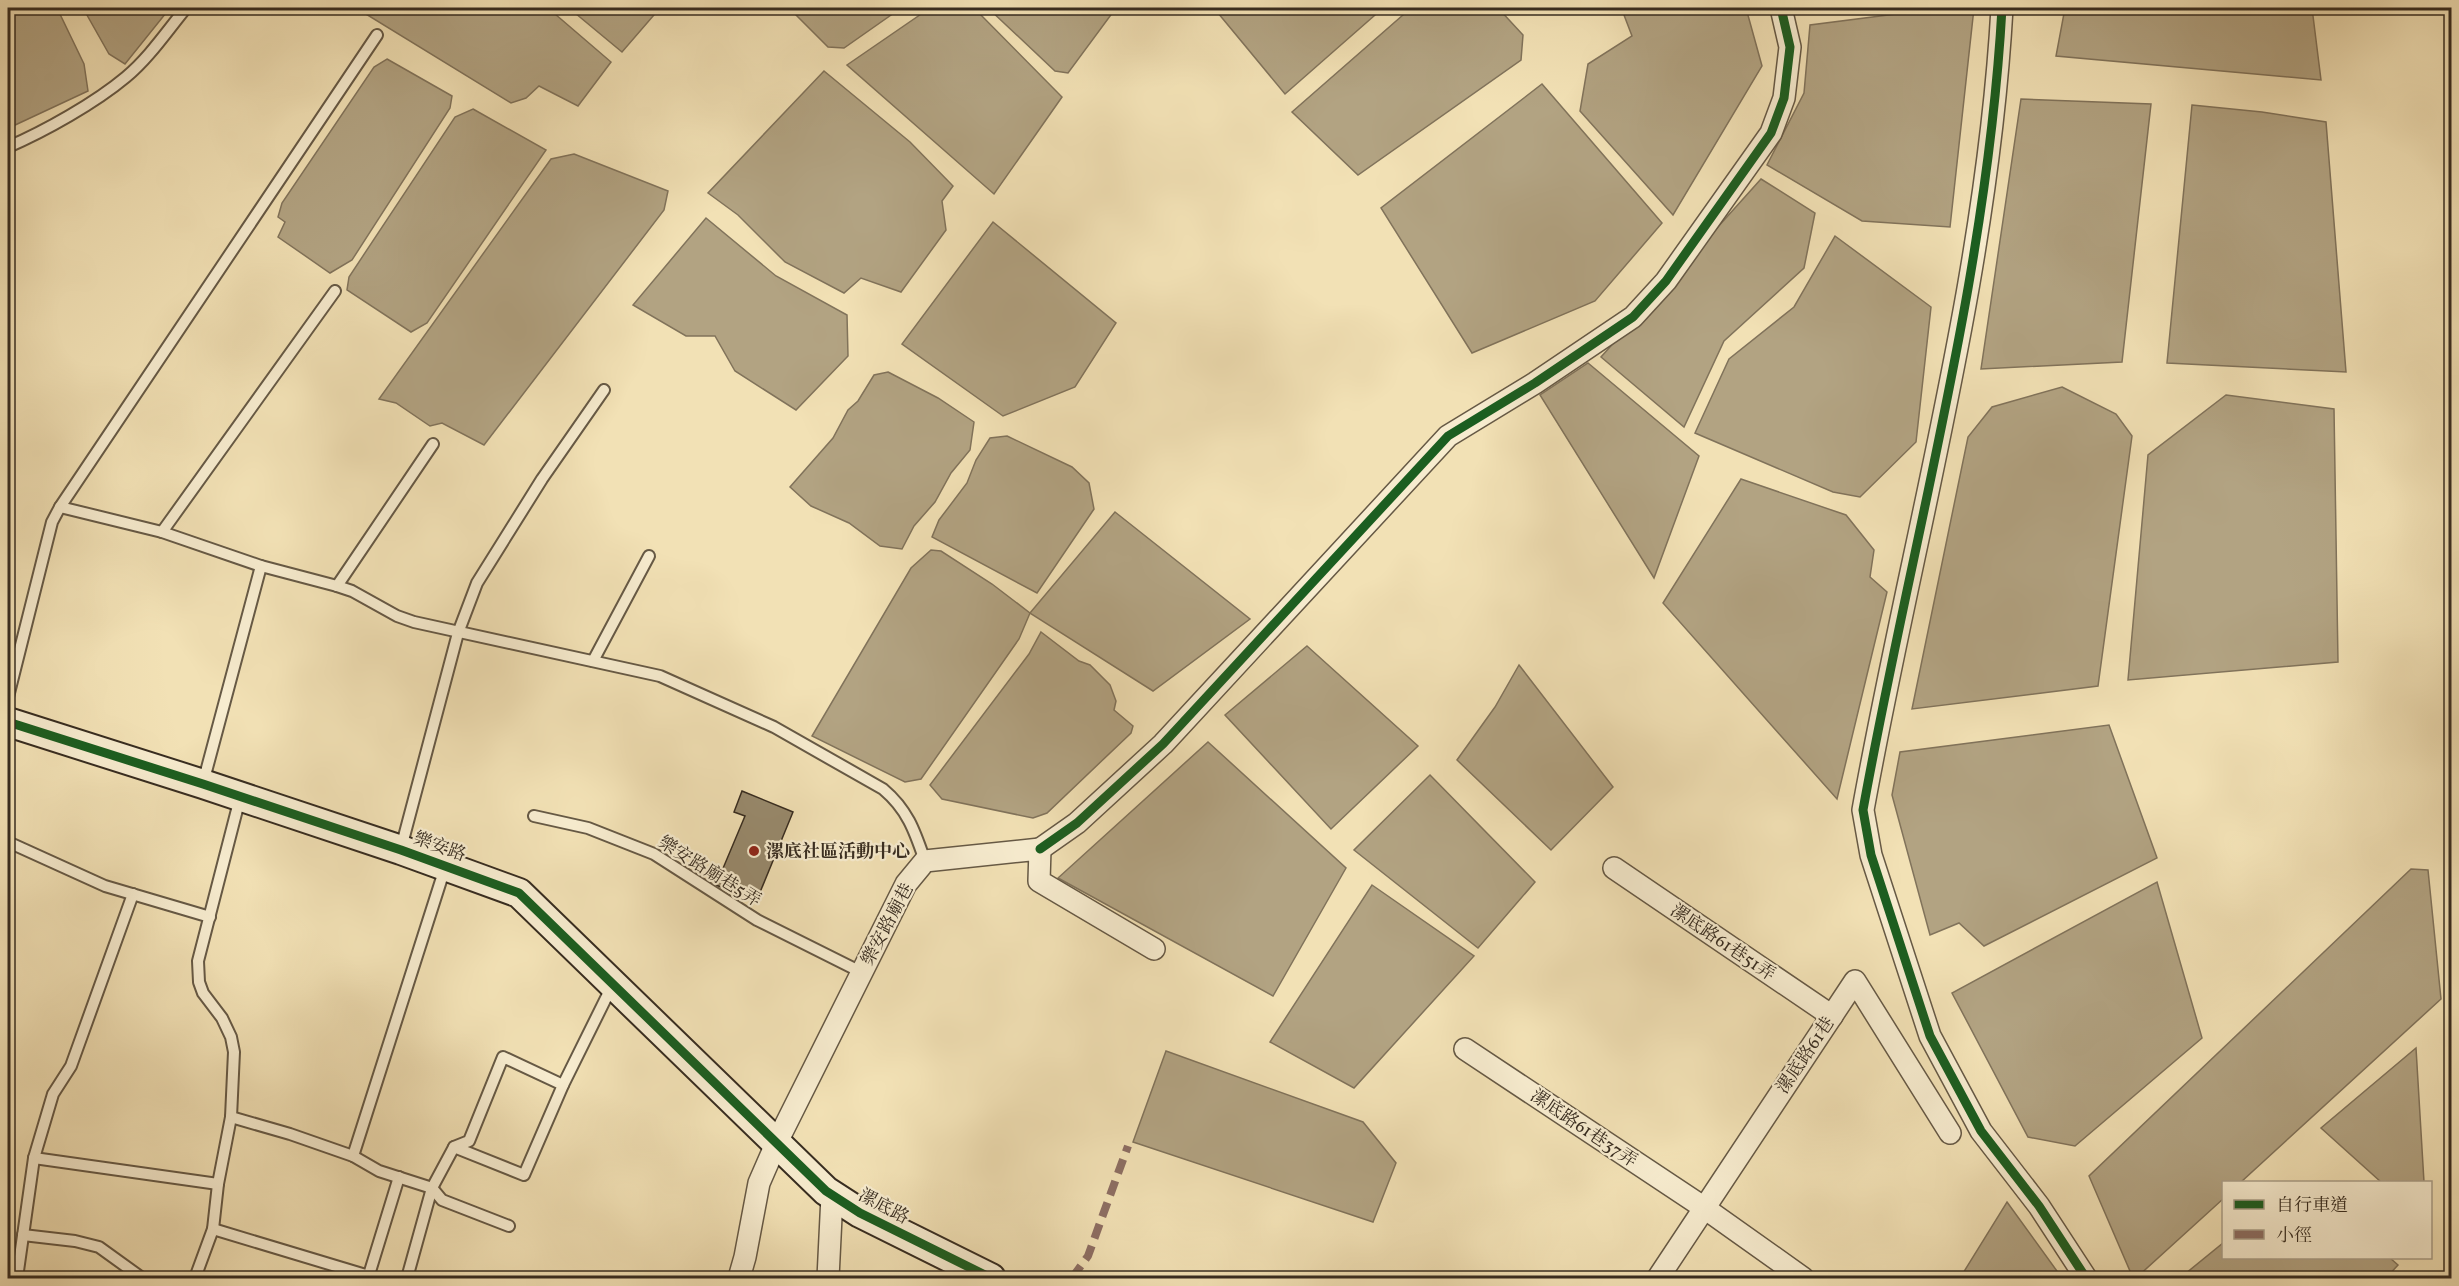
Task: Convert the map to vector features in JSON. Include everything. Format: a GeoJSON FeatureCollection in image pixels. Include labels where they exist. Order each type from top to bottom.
{"type":"FeatureCollection","features":[{"type":"Feature","properties":{"kind":"street"},"geometry":{"type":"LineString","coordinates":[[925,861],[1040,849],[1077,823],[1163,744],[1448,436],[1535,383],[1633,317],[1666,282],[1772,133],[1784,98],[1790,47],[1781,8]]}},
{"type":"Feature","properties":{"kind":"street"},"geometry":{"type":"LineString","coordinates":[[2002,8],[1999,66],[1974,263],[1863,810],[1871,855],[1930,1036],[1981,1131],[2039,1206],[2086,1278]]}},
{"type":"Feature","properties":{"kind":"street","name":"樂安路"},"geometry":{"type":"LineString","coordinates":[[8,722],[446,865],[519,893],[776,1144]]}},
{"type":"Feature","properties":{"kind":"street"},"geometry":{"type":"LineString","coordinates":[[1040,849],[1040,881],[1154,949]]}},
{"type":"Feature","properties":{"kind":"street","name":"樂安路廟巷"},"geometry":{"type":"LineString","coordinates":[[739,1278],[759,1183],[776,1144],[906,884],[925,861]]}},
{"type":"Feature","properties":{"kind":"street","name":"漯底路61巷51弄"},"geometry":{"type":"LineString","coordinates":[[1614,868],[1832,1016]]}},
{"type":"Feature","properties":{"kind":"street","name":"漯底路61巷"},"geometry":{"type":"LineString","coordinates":[[1658,1278],[1855,981],[1950,1132]]}},
{"type":"Feature","properties":{"kind":"street","name":"漯底路61巷37弄"},"geometry":{"type":"LineString","coordinates":[[1465,1049],[1703,1207],[1803,1278]]}},
{"type":"Feature","properties":{"kind":"street","name":"漯底路"},"geometry":{"type":"LineString","coordinates":[[776,1144],[832,1196],[860,1213],[991,1278]]}},
{"type":"Feature","properties":{"kind":"street"},"geometry":{"type":"LineString","coordinates":[[828,1278],[832,1196]]}},
{"type":"Feature","properties":{"kind":"lane"},"geometry":{"type":"LineString","coordinates":[[8,147],[26,139],[104,93],[127,76],[149,54],[186,8]]}},
{"type":"Feature","properties":{"kind":"lane"},"geometry":{"type":"LineString","coordinates":[[8,697],[52,522],[60,507],[377,35]]}},
{"type":"Feature","properties":{"kind":"lane"},"geometry":{"type":"LineString","coordinates":[[162,532],[335,291]]}},
{"type":"Feature","properties":{"kind":"lane"},"geometry":{"type":"LineString","coordinates":[[401,850],[458,633],[477,583],[542,479],[604,390]]}},
{"type":"Feature","properties":{"kind":"lane"},"geometry":{"type":"LineString","coordinates":[[337,586],[433,444]]}},
{"type":"Feature","properties":{"kind":"lane"},"geometry":{"type":"LineString","coordinates":[[60,507],[162,532],[261,566],[337,586],[352,591],[397,616],[458,633],[660,676],[774,727],[883,789],[898,802],[912,824],[925,861]]}},
{"type":"Feature","properties":{"kind":"lane"},"geometry":{"type":"LineString","coordinates":[[593,661],[649,556]]}},
{"type":"Feature","properties":{"kind":"lane"},"geometry":{"type":"LineString","coordinates":[[203,784],[261,566]]}},
{"type":"Feature","properties":{"kind":"lane"},"geometry":{"type":"LineString","coordinates":[[195,1278],[213,1229],[218,1184],[231,1117],[234,1052],[231,1037],[222,1018],[203,993],[199,982],[198,961],[240,798]]}},
{"type":"Feature","properties":{"kind":"lane","name":"樂安路廟巷5弄"},"geometry":{"type":"LineString","coordinates":[[534,816],[588,828],[654,854],[757,920],[861,972]]}},
{"type":"Feature","properties":{"kind":"lane"},"geometry":{"type":"LineString","coordinates":[[8,842],[105,886],[210,917]]}},
{"type":"Feature","properties":{"kind":"lane"},"geometry":{"type":"LineString","coordinates":[[352,1156],[446,865]]}},
{"type":"Feature","properties":{"kind":"lane"},"geometry":{"type":"LineString","coordinates":[[16,1278],[34,1158],[53,1094],[71,1066],[133,894]]}},
{"type":"Feature","properties":{"kind":"lane"},"geometry":{"type":"LineString","coordinates":[[454,1147],[524,1175],[563,1085],[613,983]]}},
{"type":"Feature","properties":{"kind":"lane"},"geometry":{"type":"LineString","coordinates":[[407,1278],[432,1188],[454,1147],[469,1141],[503,1057],[563,1085]]}},
{"type":"Feature","properties":{"kind":"lane"},"geometry":{"type":"LineString","coordinates":[[231,1117],[298,1136],[352,1156],[379,1171],[432,1188],[442,1200],[509,1226]]}},
{"type":"Feature","properties":{"kind":"lane"},"geometry":{"type":"LineString","coordinates":[[34,1158],[218,1184]]}},
{"type":"Feature","properties":{"kind":"lane"},"geometry":{"type":"LineString","coordinates":[[213,1229],[368,1277],[399,1177]]}},
{"type":"Feature","properties":{"kind":"lane"},"geometry":{"type":"LineString","coordinates":[[23,1235],[75,1241],[99,1247],[142,1278]]}},
{"type":"Feature","properties":{"kind":"shaded area"},"geometry":{"type":"Polygon","coordinates":[[[8,8],[57,8],[84,64],[88,91],[13,126],[8,120],[8,8]]]}},
{"type":"Feature","properties":{"kind":"shaded area"},"geometry":{"type":"Polygon","coordinates":[[[83,8],[170,8],[125,64],[109,54],[83,8]]]}},
{"type":"Feature","properties":{"kind":"shaded area"},"geometry":{"type":"Polygon","coordinates":[[[356,8],[548,8],[611,62],[578,106],[539,86],[526,98],[511,103],[356,8]]]}},
{"type":"Feature","properties":{"kind":"shaded area"},"geometry":{"type":"Polygon","coordinates":[[[569,8],[660,8],[622,52],[569,8]]]}},
{"type":"Feature","properties":{"kind":"shaded area"},"geometry":{"type":"Polygon","coordinates":[[[789,8],[901,8],[844,48],[828,47],[789,8]]]}},
{"type":"Feature","properties":{"kind":"shaded area"},"geometry":{"type":"Polygon","coordinates":[[[930,8],[974,8],[1062,97],[994,194],[847,65],[930,8]]]}},
{"type":"Feature","properties":{"kind":"shaded area"},"geometry":{"type":"Polygon","coordinates":[[[988,8],[1116,8],[1068,73],[1055,71],[988,8]]]}},
{"type":"Feature","properties":{"kind":"shaded area"},"geometry":{"type":"Polygon","coordinates":[[[1223,8],[1383,8],[1285,94],[1218,13],[1223,8]]]}},
{"type":"Feature","properties":{"kind":"shaded area"},"geometry":{"type":"Polygon","coordinates":[[[1411,8],[1498,8],[1523,35],[1521,60],[1358,175],[1292,112],[1411,8]]]}},
{"type":"Feature","properties":{"kind":"shaded area"},"geometry":{"type":"Polygon","coordinates":[[[1634,8],[1746,8],[1762,66],[1673,215],[1580,111],[1588,64],[1632,36],[1624,15],[1634,8]]]}},
{"type":"Feature","properties":{"kind":"shaded area"},"geometry":{"type":"Polygon","coordinates":[[[1943,8],[1974,8],[1950,227],[1862,221],[1767,165],[1804,93],[1810,25],[1943,8]]]}},
{"type":"Feature","properties":{"kind":"shaded area"},"geometry":{"type":"Polygon","coordinates":[[[2065,8],[2312,8],[2321,80],[2056,56],[2065,8]]]}},
{"type":"Feature","properties":{"kind":"shaded area"},"geometry":{"type":"Polygon","coordinates":[[[387,59],[452,96],[450,108],[352,260],[330,273],[278,237],[285,222],[278,217],[282,203],[374,67],[387,59]]]}},
{"type":"Feature","properties":{"kind":"shaded area"},"geometry":{"type":"Polygon","coordinates":[[[824,71],[910,142],[953,186],[942,201],[946,230],[901,292],[861,278],[844,293],[785,262],[738,215],[708,193],[824,71]]]}},
{"type":"Feature","properties":{"kind":"shaded area"},"geometry":{"type":"Polygon","coordinates":[[[1542,84],[1662,223],[1595,301],[1472,353],[1381,208],[1542,84]]]}},
{"type":"Feature","properties":{"kind":"shaded area"},"geometry":{"type":"Polygon","coordinates":[[[2021,99],[2151,104],[2122,362],[1981,369],[2021,99]]]}},
{"type":"Feature","properties":{"kind":"shaded area"},"geometry":{"type":"Polygon","coordinates":[[[2192,105],[2262,112],[2326,122],[2346,372],[2167,363],[2192,105]]]}},
{"type":"Feature","properties":{"kind":"shaded area"},"geometry":{"type":"Polygon","coordinates":[[[473,109],[546,150],[427,323],[411,332],[347,290],[349,277],[455,117],[473,109]]]}},
{"type":"Feature","properties":{"kind":"shaded area"},"geometry":{"type":"Polygon","coordinates":[[[574,154],[668,191],[664,210],[484,445],[442,423],[430,426],[396,403],[379,399],[551,159],[574,154]]]}},
{"type":"Feature","properties":{"kind":"shaded area"},"geometry":{"type":"Polygon","coordinates":[[[1761,179],[1815,213],[1804,268],[1724,341],[1684,427],[1601,357],[1761,179]]]}},
{"type":"Feature","properties":{"kind":"shaded area"},"geometry":{"type":"Polygon","coordinates":[[[706,218],[776,276],[847,315],[848,356],[796,410],[735,371],[715,336],[686,336],[633,305],[706,218]]]}},
{"type":"Feature","properties":{"kind":"shaded area"},"geometry":{"type":"Polygon","coordinates":[[[993,222],[1116,323],[1075,387],[1003,416],[902,344],[993,222]]]}},
{"type":"Feature","properties":{"kind":"shaded area"},"geometry":{"type":"Polygon","coordinates":[[[1835,236],[1931,307],[1916,442],[1860,497],[1833,492],[1695,433],[1729,359],[1794,307],[1835,236]]]}},
{"type":"Feature","properties":{"kind":"shaded area"},"geometry":{"type":"Polygon","coordinates":[[[1588,363],[1699,456],[1654,578],[1540,395],[1588,363]]]}},
{"type":"Feature","properties":{"kind":"shaded area"},"geometry":{"type":"Polygon","coordinates":[[[888,372],[938,398],[974,422],[970,450],[951,473],[935,502],[914,526],[902,549],[880,546],[849,523],[811,506],[790,487],[833,438],[848,410],[858,401],[874,375],[888,372]]]}},
{"type":"Feature","properties":{"kind":"shaded area"},"geometry":{"type":"Polygon","coordinates":[[[2062,387],[2116,414],[2132,436],[2098,686],[1912,709],[1968,437],[1992,407],[2062,387]]]}},
{"type":"Feature","properties":{"kind":"shaded area"},"geometry":{"type":"Polygon","coordinates":[[[2226,395],[2334,409],[2338,662],[2128,680],[2148,455],[2226,395]]]}},
{"type":"Feature","properties":{"kind":"shaded area"},"geometry":{"type":"Polygon","coordinates":[[[1007,436],[1072,467],[1089,483],[1094,509],[1037,593],[932,537],[939,520],[967,483],[976,460],[990,438],[1007,436]]]}},
{"type":"Feature","properties":{"kind":"shaded area"},"geometry":{"type":"Polygon","coordinates":[[[1741,479],[1846,515],[1874,550],[1870,577],[1887,592],[1837,799],[1663,603],[1741,479]]]}},
{"type":"Feature","properties":{"kind":"shaded area"},"geometry":{"type":"Polygon","coordinates":[[[1115,512],[1250,619],[1153,691],[1030,613],[1115,512]]]}},
{"type":"Feature","properties":{"kind":"shaded area"},"geometry":{"type":"Polygon","coordinates":[[[931,550],[941,551],[992,584],[1030,613],[1019,639],[921,779],[905,782],[812,736],[911,568],[931,550]]]}},
{"type":"Feature","properties":{"kind":"shaded area"},"geometry":{"type":"Polygon","coordinates":[[[1041,632],[1079,661],[1090,665],[1110,685],[1116,701],[1114,710],[1133,726],[1131,733],[1047,813],[1033,818],[942,799],[930,785],[1029,654],[1041,632]]]}},
{"type":"Feature","properties":{"kind":"shaded area"},"geometry":{"type":"Polygon","coordinates":[[[1307,646],[1418,746],[1331,829],[1225,715],[1307,646]]]}},
{"type":"Feature","properties":{"kind":"shaded area"},"geometry":{"type":"Polygon","coordinates":[[[1519,665],[1613,787],[1551,850],[1457,760],[1495,707],[1519,665]]]}},
{"type":"Feature","properties":{"kind":"shaded area"},"geometry":{"type":"Polygon","coordinates":[[[2109,725],[2157,858],[1984,946],[1959,923],[1930,935],[1892,795],[1900,752],[2109,725]]]}},
{"type":"Feature","properties":{"kind":"shaded area"},"geometry":{"type":"Polygon","coordinates":[[[1208,742],[1346,868],[1273,996],[1058,878],[1208,742]]]}},
{"type":"Feature","properties":{"kind":"shaded area"},"geometry":{"type":"Polygon","coordinates":[[[1430,775],[1535,882],[1478,948],[1354,850],[1430,775]]]}},
{"type":"Feature","properties":{"kind":"shaded area"},"geometry":{"type":"Polygon","coordinates":[[[2411,869],[2428,870],[2441,999],[2242,1181],[2222,1181],[2222,1200],[2136,1278],[2133,1278],[2089,1176],[2411,869]]]}},
{"type":"Feature","properties":{"kind":"shaded area"},"geometry":{"type":"Polygon","coordinates":[[[2157,882],[2202,1038],[2075,1146],[2028,1137],[1952,993],[2157,882]]]}},
{"type":"Feature","properties":{"kind":"shaded area"},"geometry":{"type":"Polygon","coordinates":[[[1372,885],[1474,956],[1354,1088],[1270,1042],[1372,885]]]}},
{"type":"Feature","properties":{"kind":"shaded area"},"geometry":{"type":"Polygon","coordinates":[[[2416,1048],[2424,1181],[2380,1181],[2321,1128],[2416,1048]]]}},
{"type":"Feature","properties":{"kind":"shaded area"},"geometry":{"type":"Polygon","coordinates":[[[1166,1051],[1363,1122],[1396,1163],[1373,1222],[1133,1142],[1166,1051]]]}},
{"type":"Feature","properties":{"kind":"shaded area"},"geometry":{"type":"Polygon","coordinates":[[[2007,1202],[2062,1278],[1960,1278],[2007,1202]]]}},
{"type":"Feature","properties":{"kind":"shaded area"},"geometry":{"type":"Polygon","coordinates":[[[2222,1244],[2222,1259],[2391,1259],[2398,1265],[2386,1278],[2180,1278],[2222,1244]]]}},
{"type":"Feature","properties":{"kind":"building","name":"漯底社區活動中心"},"geometry":{"type":"Polygon","coordinates":[[[742,791],[793,812],[756,902],[716,885],[745,816],[734,812],[742,791]]]}},
{"type":"Feature","properties":{"kind":"marked path"},"geometry":{"type":"LineString","coordinates":[[1072,1278],[1088,1256],[1128,1146]]}},
{"type":"Feature","properties":{"kind":"cycle path"},"geometry":{"type":"LineString","coordinates":[[1040,849],[1077,823],[1163,744],[1448,436],[1535,383],[1633,317],[1666,281],[1771,133],[1784,98],[1790,47],[1781,8]]}},
{"type":"Feature","properties":{"kind":"cycle path"},"geometry":{"type":"LineString","coordinates":[[2002,8],[1994,109],[1981,210],[1964,310],[1863,810],[1871,855],[1930,1036],[1981,1131],[2039,1206],[2086,1278]]}},
{"type":"Feature","properties":{"kind":"cycle path"},"geometry":{"type":"LineString","coordinates":[[8,722],[401,850],[519,893],[826,1191],[860,1213],[991,1278]]}},
{"type":"Feature","properties":{"kind":"place","name":"漯底社區活動中心"},"geometry":{"type":"Point","coordinates":[754,851]}}]}
